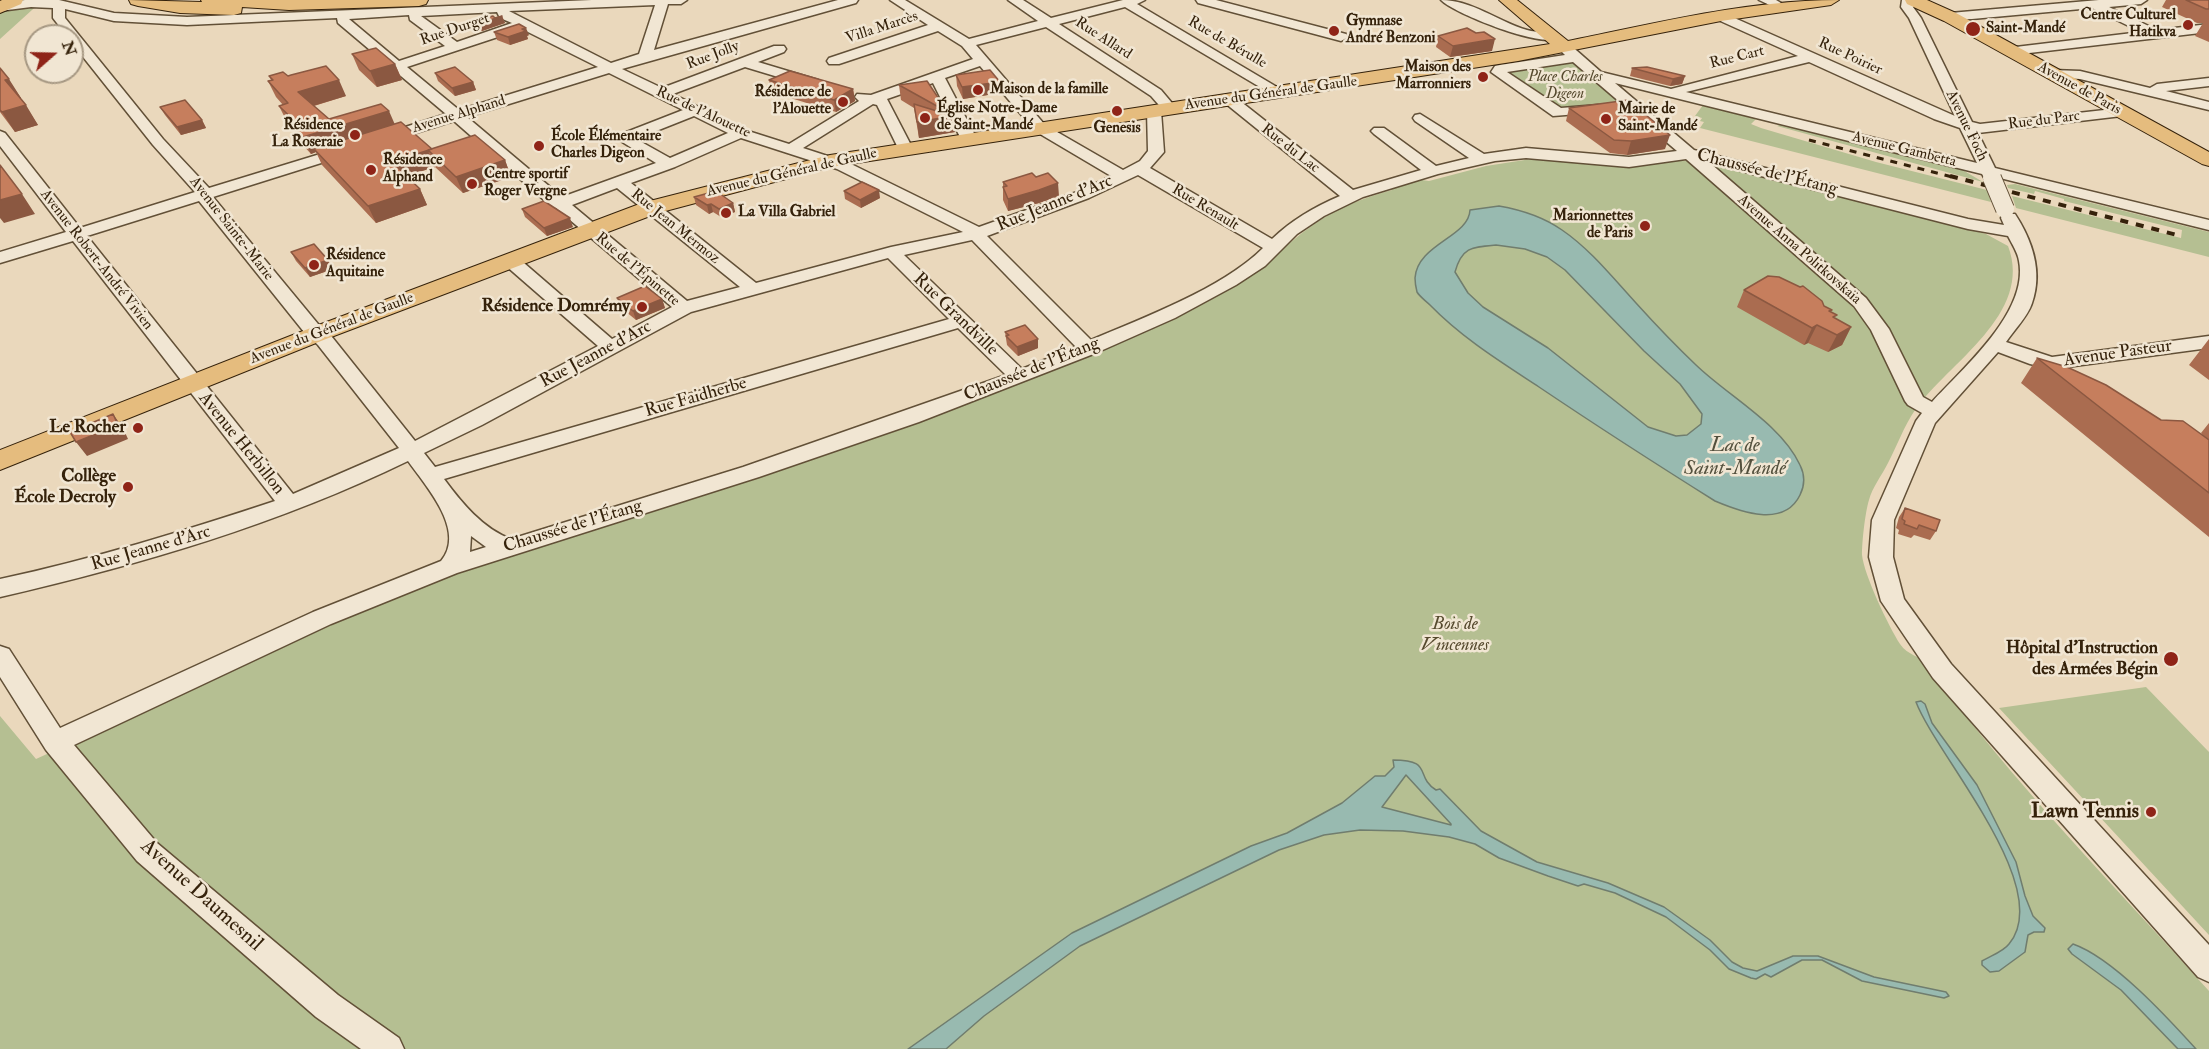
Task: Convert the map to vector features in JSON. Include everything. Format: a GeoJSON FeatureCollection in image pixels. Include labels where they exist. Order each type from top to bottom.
{"type":"FeatureCollection","features":[{"type":"Feature","properties":{"kind":"highway"},"geometry":{"type":"LineString","coordinates":[[138,0],[203,8],[253,8],[289,4]]}},
{"type":"Feature","properties":{"kind":"highway"},"geometry":{"type":"LineString","coordinates":[[210,0],[417,6]]}},
{"type":"Feature","properties":{"kind":"main road"},"geometry":{"type":"LineString","coordinates":[[1507,0],[1564,46]]}},
{"type":"Feature","properties":{"kind":"main road","name":"Avenue du Général de Gaulle"},"geometry":{"type":"LineString","coordinates":[[0,460],[317,334],[650,208],[830,161],[1518,56],[1721,16],[1773,3],[1830,0]]}},
{"type":"Feature","properties":{"kind":"main road","name":"Avenue de Paris"},"geometry":{"type":"LineString","coordinates":[[1919,3],[1950,17],[2209,160]]}},
{"type":"Feature","properties":{"kind":"street"},"geometry":{"type":"LineString","coordinates":[[5,5],[52,2],[101,16],[150,21],[204,21],[343,15],[417,6],[502,9],[681,0]]}},
{"type":"Feature","properties":{"kind":"street","name":"Avenue Alphand"},"geometry":{"type":"LineString","coordinates":[[0,258],[645,57],[852,0]]}},
{"type":"Feature","properties":{"kind":"street"},"geometry":{"type":"LineString","coordinates":[[896,0],[967,43],[1133,2]]}},
{"type":"Feature","properties":{"kind":"street","name":"Rue Allard"},"geometry":{"type":"LineString","coordinates":[[1014,0],[1156,93],[1162,110]]}},
{"type":"Feature","properties":{"kind":"street"},"geometry":{"type":"LineString","coordinates":[[1202,0],[1341,38]]}},
{"type":"Feature","properties":{"kind":"street"},"geometry":{"type":"LineString","coordinates":[[1447,0],[1525,34],[1564,46]]}},
{"type":"Feature","properties":{"kind":"street"},"geometry":{"type":"LineString","coordinates":[[1950,17],[2091,2],[2141,0]]}},
{"type":"Feature","properties":{"kind":"street"},"geometry":{"type":"LineString","coordinates":[[645,57],[663,1]]}},
{"type":"Feature","properties":{"kind":"street","name":"Avenue Sainte-Marie"},"geometry":{"type":"LineString","coordinates":[[52,2],[59,18],[158,142],[197,184],[203,195],[412,451],[454,509]]}},
{"type":"Feature","properties":{"kind":"street","name":"Rue de Bérulle"},"geometry":{"type":"LineString","coordinates":[[1133,2],[1280,93]]}},
{"type":"Feature","properties":{"kind":"street"},"geometry":{"type":"LineString","coordinates":[[2091,2],[2155,34]]}},
{"type":"Feature","properties":{"kind":"street","name":"Avenue Foch"},"geometry":{"type":"LineString","coordinates":[[1919,3],[1966,126],[2028,261],[2028,270],[2023,304],[1995,344],[1926,422],[1883,520],[1881,557],[1889,589],[1893,601],[1921,643],[1994,730],[2209,967]]}},
{"type":"Feature","properties":{"kind":"street"},"geometry":{"type":"LineString","coordinates":[[417,6],[415,17],[455,47]]}},
{"type":"Feature","properties":{"kind":"street","name":"Rue de l'Alouette"},"geometry":{"type":"LineString","coordinates":[[502,9],[505,15],[693,111],[740,133],[792,148],[854,171],[977,234],[1089,349]]}},
{"type":"Feature","properties":{"kind":"street","name":"Rue de l'Épinette"},"geometry":{"type":"LineString","coordinates":[[343,15],[343,20],[558,204],[684,308]]}},
{"type":"Feature","properties":{"kind":"street","name":"Rue Poirier"},"geometry":{"type":"LineString","coordinates":[[1721,16],[1939,116],[1966,126]]}},
{"type":"Feature","properties":{"kind":"street","name":"Rue Durget"},"geometry":{"type":"LineString","coordinates":[[398,66],[523,24]]}},
{"type":"Feature","properties":{"kind":"street","name":"Villa Marcès"},"geometry":{"type":"LineString","coordinates":[[834,61],[939,26]]}},
{"type":"Feature","properties":{"kind":"street"},"geometry":{"type":"LineString","coordinates":[[2012,51],[2209,28]]}},
{"type":"Feature","properties":{"kind":"street","name":"Rue Renault"},"geometry":{"type":"LineString","coordinates":[[967,43],[1040,128],[1117,173],[1132,172],[1273,248]]}},
{"type":"Feature","properties":{"kind":"street"},"geometry":{"type":"LineString","coordinates":[[1564,46],[1500,69],[1498,72],[1558,113],[1631,104]]}},
{"type":"Feature","properties":{"kind":"street","name":"Avenue Anna Politkovskaïa"},"geometry":{"type":"LineString","coordinates":[[1564,46],[1860,302],[1880,329],[1915,401],[1935,412]]}},
{"type":"Feature","properties":{"kind":"street","name":"Rue Jolly"},"geometry":{"type":"LineString","coordinates":[[660,94],[778,49]]}},
{"type":"Feature","properties":{"kind":"street","name":"Rue Cart"},"geometry":{"type":"LineString","coordinates":[[1671,94],[1681,89],[1811,57]]}},
{"type":"Feature","properties":{"kind":"street"},"geometry":{"type":"LineString","coordinates":[[792,148],[870,100],[981,61]]}},
{"type":"Feature","properties":{"kind":"street"},"geometry":{"type":"LineString","coordinates":[[744,62],[831,88]]}},
{"type":"Feature","properties":{"kind":"street"},"geometry":{"type":"LineString","coordinates":[[2053,74],[2080,75],[2209,106]]}},
{"type":"Feature","properties":{"kind":"street","name":"Avenue Gambetta"},"geometry":{"type":"LineString","coordinates":[[1598,75],[1990,175],[2209,225]]}},
{"type":"Feature","properties":{"kind":"street"},"geometry":{"type":"LineString","coordinates":[[937,76],[969,139]]}},
{"type":"Feature","properties":{"kind":"street"},"geometry":{"type":"LineString","coordinates":[[2143,89],[2209,82]]}},
{"type":"Feature","properties":{"kind":"street"},"geometry":{"type":"LineString","coordinates":[[852,94],[883,102],[905,149]]}},
{"type":"Feature","properties":{"kind":"street","name":"Rue du Lac"},"geometry":{"type":"LineString","coordinates":[[1230,100],[1350,196]]}},
{"type":"Feature","properties":{"kind":"street","name":"Rue Jeanne d'Arc"},"geometry":{"type":"LineString","coordinates":[[0,588],[71,572],[164,546],[289,504],[412,451],[510,402],[684,308],[891,252],[977,234],[1083,195],[1146,164],[1156,152],[1162,110]]}},
{"type":"Feature","properties":{"kind":"street"},"geometry":{"type":"LineString","coordinates":[[669,164],[627,140],[629,136],[693,111]]}},
{"type":"Feature","properties":{"kind":"street","name":"Rue du Parc"},"geometry":{"type":"LineString","coordinates":[[1966,126],[1979,129],[2122,112]]}},
{"type":"Feature","properties":{"kind":"street"},"geometry":{"type":"LineString","coordinates":[[1420,118],[1481,159]]}},
{"type":"Feature","properties":{"kind":"street"},"geometry":{"type":"LineString","coordinates":[[1379,131],[1433,171]]}},
{"type":"Feature","properties":{"kind":"street"},"geometry":{"type":"LineString","coordinates":[[619,182],[669,164],[740,133]]}},
{"type":"Feature","properties":{"kind":"street","name":"Avenue Robert-André Vivien"},"geometry":{"type":"LineString","coordinates":[[0,136],[192,383]]}},
{"type":"Feature","properties":{"kind":"street","name":"Chaussée de l'Étang"},"geometry":{"type":"LineString","coordinates":[[54,742],[332,614],[449,567],[751,472],[1019,377],[1089,349],[1206,295],[1243,273],[1304,221],[1350,196],[1433,171],[1509,154],[1541,153],[1629,162],[1691,154],[2018,237]]}},
{"type":"Feature","properties":{"kind":"street","name":"Rue Jean Mermoz"},"geometry":{"type":"LineString","coordinates":[[558,204],[619,182],[754,290]]}},
{"type":"Feature","properties":{"kind":"street","name":"Rue Grandville"},"geometry":{"type":"LineString","coordinates":[[891,252],[1019,377]]}},
{"type":"Feature","properties":{"kind":"street"},"geometry":{"type":"LineString","coordinates":[[511,261],[610,347]]}},
{"type":"Feature","properties":{"kind":"street","name":"Rue Faidherbe"},"geometry":{"type":"LineString","coordinates":[[431,476],[961,321]]}},
{"type":"Feature","properties":{"kind":"street","name":"Avenue Pasteur"},"geometry":{"type":"LineString","coordinates":[[1995,344],[2037,360],[2052,363],[2209,342]]}},
{"type":"Feature","properties":{"kind":"street","name":"Avenue Herbillon"},"geometry":{"type":"LineString","coordinates":[[192,383],[289,504]]}},
{"type":"Feature","properties":{"kind":"street"},"geometry":{"type":"LineString","coordinates":[[454,509],[488,540],[509,547]]}},
{"type":"Feature","properties":{"kind":"street"},"geometry":{"type":"LineString","coordinates":[[449,567],[457,558],[461,537],[454,509]]}},
{"type":"Feature","properties":{"kind":"street","name":"Avenue Daumesnil"},"geometry":{"type":"LineString","coordinates":[[0,656],[54,742],[147,852],[327,1006],[388,1049]]}},
{"type":"Feature","properties":{"kind":"green space"},"geometry":{"type":"Polygon","coordinates":[[[0,0],[43,0],[0,39],[0,0]]]}},
{"type":"Feature","properties":{"kind":"green space","name":"Place Charles Digeon"},"geometry":{"type":"Polygon","coordinates":[[[1571,61],[1617,99],[1617,103],[1562,111],[1504,73],[1508,70],[1571,61]]]}},
{"type":"Feature","properties":{"kind":"green space"},"geometry":{"type":"Polygon","coordinates":[[[1703,105],[1757,118],[1751,124],[1761,128],[1876,162],[1987,190],[1991,202],[1700,128],[1704,122],[1700,121],[1702,118],[1695,116],[1703,105]]]}},
{"type":"Feature","properties":{"kind":"green space"},"geometry":{"type":"Polygon","coordinates":[[[1782,124],[1961,169],[1983,182],[1777,126],[1782,124]]]}},
{"type":"Feature","properties":{"kind":"green space","name":"Bois de Vincennes"},"geometry":{"type":"Polygon","coordinates":[[[1531,159],[1628,166],[1677,160],[1729,166],[1986,234],[2008,246],[2013,271],[2009,294],[1999,315],[1984,336],[1915,410],[1872,491],[1864,528],[1862,555],[1864,564],[1884,614],[1903,648],[1925,662],[1960,709],[2029,792],[2209,991],[2209,1049],[0,1049],[0,716],[36,759],[418,584],[966,402],[1265,265],[1323,218],[1353,203],[1392,190],[1388,187],[1415,179],[1429,181],[1486,166],[1531,159]]]}},
{"type":"Feature","properties":{"kind":"green space"},"geometry":{"type":"Polygon","coordinates":[[[2015,184],[2209,232],[2209,257],[2016,208],[2012,196],[2181,238],[2182,230],[2064,201],[2064,199],[2035,191],[2034,194],[2008,188],[2007,185],[2015,184]]]}},
{"type":"Feature","properties":{"kind":"green space","name":"Lawn Tennis"},"geometry":{"type":"Polygon","coordinates":[[[2146,687],[2209,752],[2209,935],[1999,708],[2146,687]]]}},
{"type":"Feature","properties":{"kind":"water","name":"Lac de Saint-Mandé"},"geometry":{"type":"Polygon","coordinates":[[[1499,206],[1524,212],[1554,225],[1582,246],[1696,365],[1780,436],[1800,465],[1804,476],[1802,491],[1793,505],[1784,511],[1761,514],[1749,513],[1715,501],[1496,359],[1442,317],[1417,292],[1415,278],[1418,266],[1424,257],[1461,227],[1470,210],[1499,206]],[[1496,245],[1474,248],[1461,258],[1455,272],[1468,293],[1483,307],[1548,348],[1648,427],[1676,436],[1687,435],[1701,424],[1702,414],[1680,384],[1644,351],[1565,270],[1547,257],[1525,249],[1496,245]]]}},
{"type":"Feature","properties":{"kind":"water"},"geometry":{"type":"Polygon","coordinates":[[[1921,701],[1925,704],[1932,723],[1977,785],[2016,862],[2033,916],[2045,928],[2044,932],[2034,932],[2028,935],[2025,952],[1999,971],[1990,972],[1982,965],[1982,961],[2000,952],[2009,944],[2019,920],[2017,890],[2006,857],[1988,822],[1928,725],[1916,702],[1921,701]]]}},
{"type":"Feature","properties":{"kind":"water"},"geometry":{"type":"Polygon","coordinates":[[[1393,760],[1414,763],[1422,770],[1430,785],[1436,790],[1440,789],[1481,831],[1537,862],[1608,883],[1664,907],[1710,940],[1732,962],[1743,968],[1757,971],[1793,956],[1818,956],[1874,977],[1946,992],[1949,996],[1944,998],[1862,981],[1822,960],[1802,960],[1771,977],[1765,974],[1756,979],[1751,978],[1729,969],[1710,950],[1666,917],[1615,893],[1584,884],[1578,886],[1548,876],[1499,858],[1475,844],[1449,837],[1403,831],[1360,830],[1324,835],[1279,850],[1080,946],[984,1016],[946,1049],[908,1049],[1072,933],[1251,846],[1287,833],[1342,803],[1375,776],[1385,776],[1394,767],[1393,760]],[[1406,775],[1382,807],[1451,825],[1406,775]]]}},
{"type":"Feature","properties":{"kind":"water"},"geometry":{"type":"Polygon","coordinates":[[[2073,944],[2089,951],[2122,975],[2155,1005],[2196,1049],[2178,1049],[2121,990],[2072,954],[2068,949],[2073,944]]]}},
{"type":"Feature","properties":{"kind":"building"},"geometry":{"type":"Polygon","coordinates":[[[2186,0],[2209,0],[2209,9],[2206,9],[2186,0]]]}},
{"type":"Feature","properties":{"kind":"building"},"geometry":{"type":"Polygon","coordinates":[[[493,16],[495,18],[502,16],[479,24],[474,21],[493,16]]]}},
{"type":"Feature","properties":{"kind":"building"},"geometry":{"type":"Polygon","coordinates":[[[519,24],[526,28],[522,29],[526,31],[508,37],[494,32],[519,24]]]}},
{"type":"Feature","properties":{"kind":"building"},"geometry":{"type":"Polygon","coordinates":[[[1467,28],[1476,33],[1484,32],[1495,39],[1453,46],[1438,36],[1467,28]]]}},
{"type":"Feature","properties":{"kind":"building"},"geometry":{"type":"Polygon","coordinates":[[[376,48],[395,64],[370,71],[352,54],[376,48]]]}},
{"type":"Feature","properties":{"kind":"building"},"geometry":{"type":"Polygon","coordinates":[[[326,66],[339,80],[298,92],[329,119],[381,104],[389,111],[303,137],[294,128],[300,126],[279,106],[288,103],[268,81],[273,80],[269,76],[283,72],[288,76],[326,66]]]}},
{"type":"Feature","properties":{"kind":"building"},"geometry":{"type":"Polygon","coordinates":[[[455,67],[473,82],[452,88],[435,73],[455,67]]]}},
{"type":"Feature","properties":{"kind":"building"},"geometry":{"type":"Polygon","coordinates":[[[1647,67],[1685,76],[1673,79],[1632,68],[1647,67]]]}},
{"type":"Feature","properties":{"kind":"building"},"geometry":{"type":"Polygon","coordinates":[[[0,68],[9,79],[5,80],[26,105],[2,112],[0,110],[0,68]]]}},
{"type":"Feature","properties":{"kind":"building"},"geometry":{"type":"Polygon","coordinates":[[[990,70],[1000,82],[962,87],[956,75],[990,70]]]}},
{"type":"Feature","properties":{"kind":"building"},"geometry":{"type":"Polygon","coordinates":[[[790,71],[853,89],[834,100],[769,80],[790,71]]]}},
{"type":"Feature","properties":{"kind":"building"},"geometry":{"type":"Polygon","coordinates":[[[927,81],[937,96],[944,110],[899,85],[927,81]]]}},
{"type":"Feature","properties":{"kind":"building"},"geometry":{"type":"Polygon","coordinates":[[[185,100],[202,120],[177,127],[160,107],[185,100]]]}},
{"type":"Feature","properties":{"kind":"building"},"geometry":{"type":"Polygon","coordinates":[[[1628,100],[1670,135],[1631,141],[1614,140],[1569,108],[1628,100]]]}},
{"type":"Feature","properties":{"kind":"building"},"geometry":{"type":"Polygon","coordinates":[[[914,104],[953,116],[917,122],[914,104]]]}},
{"type":"Feature","properties":{"kind":"building"},"geometry":{"type":"Polygon","coordinates":[[[401,122],[432,149],[392,162],[420,189],[368,206],[314,149],[401,122]]]}},
{"type":"Feature","properties":{"kind":"building"},"geometry":{"type":"Polygon","coordinates":[[[475,135],[505,160],[456,177],[428,150],[475,135]]]}},
{"type":"Feature","properties":{"kind":"building"},"geometry":{"type":"Polygon","coordinates":[[[0,165],[22,194],[0,200],[0,165]]]}},
{"type":"Feature","properties":{"kind":"building"},"geometry":{"type":"Polygon","coordinates":[[[1032,173],[1036,177],[1048,173],[1058,183],[1008,199],[1003,187],[1007,186],[1003,182],[1032,173]]]}},
{"type":"Feature","properties":{"kind":"building"},"geometry":{"type":"Polygon","coordinates":[[[862,182],[879,190],[860,200],[844,191],[862,182]]]}},
{"type":"Feature","properties":{"kind":"building"},"geometry":{"type":"Polygon","coordinates":[[[716,191],[733,203],[719,209],[694,197],[716,191]]]}},
{"type":"Feature","properties":{"kind":"building"},"geometry":{"type":"Polygon","coordinates":[[[544,201],[570,218],[544,228],[522,209],[544,201]]]}},
{"type":"Feature","properties":{"kind":"building"},"geometry":{"type":"Polygon","coordinates":[[[314,244],[328,260],[305,268],[291,252],[314,244]]]}},
{"type":"Feature","properties":{"kind":"building"},"geometry":{"type":"Polygon","coordinates":[[[1768,276],[1779,277],[1800,287],[1803,286],[1822,301],[1824,306],[1832,310],[1829,311],[1837,315],[1833,317],[1851,327],[1837,335],[1817,325],[1812,328],[1744,290],[1768,276]]]}},
{"type":"Feature","properties":{"kind":"building"},"geometry":{"type":"Polygon","coordinates":[[[645,286],[662,299],[633,311],[617,298],[645,286]]]}},
{"type":"Feature","properties":{"kind":"building"},"geometry":{"type":"Polygon","coordinates":[[[1025,325],[1038,339],[1017,347],[1005,332],[1025,325]]]}},
{"type":"Feature","properties":{"kind":"building"},"geometry":{"type":"Polygon","coordinates":[[[2037,358],[2067,367],[2106,385],[2161,420],[2183,421],[2209,440],[2209,493],[2037,358]]]}},
{"type":"Feature","properties":{"kind":"building"},"geometry":{"type":"Polygon","coordinates":[[[113,414],[118,425],[76,442],[70,432],[113,414]]]}},
{"type":"Feature","properties":{"kind":"building"},"geometry":{"type":"Polygon","coordinates":[[[1905,508],[1940,520],[1936,531],[1919,525],[1917,529],[1904,524],[1905,521],[1902,519],[1905,508]]]}},
{"type":"Feature","properties":{"kind":"railway"},"geometry":{"type":"LineString","coordinates":[[1809,140],[1956,178]]}},
{"type":"Feature","properties":{"kind":"railway"},"geometry":{"type":"LineString","coordinates":[[1950,176],[2181,236]]}},
{"type":"Feature","properties":{"kind":"place","name":"Centre Culturel Hatikva"},"geometry":{"type":"Point","coordinates":[2188,25]}},
{"type":"Feature","properties":{"kind":"place","name":"Saint-Mandé"},"geometry":{"type":"Point","coordinates":[1973,29]}},
{"type":"Feature","properties":{"kind":"place","name":"Gymnase André Benzoni"},"geometry":{"type":"Point","coordinates":[1334,31]}},
{"type":"Feature","properties":{"kind":"place","name":"Maison des Marronniers"},"geometry":{"type":"Point","coordinates":[1483,77]}},
{"type":"Feature","properties":{"kind":"place","name":"Maison de la famille"},"geometry":{"type":"Point","coordinates":[978,90]}},
{"type":"Feature","properties":{"kind":"place","name":"Résidence de l'Alouette"},"geometry":{"type":"Point","coordinates":[843,102]}},
{"type":"Feature","properties":{"kind":"place","name":"Genesis"},"geometry":{"type":"Point","coordinates":[1117,111]}},
{"type":"Feature","properties":{"kind":"place","name":"Église Notre-Dame de Saint-Mandé"},"geometry":{"type":"Point","coordinates":[925,118]}},
{"type":"Feature","properties":{"kind":"place","name":"Mairie de Saint-Mandé"},"geometry":{"type":"Point","coordinates":[1606,119]}},
{"type":"Feature","properties":{"kind":"place","name":"Résidence La Roseraie"},"geometry":{"type":"Point","coordinates":[355,135]}},
{"type":"Feature","properties":{"kind":"place","name":"École Élémentaire Charles Digeon"},"geometry":{"type":"Point","coordinates":[539,146]}},
{"type":"Feature","properties":{"kind":"place","name":"Résidence Alphand"},"geometry":{"type":"Point","coordinates":[371,170]}},
{"type":"Feature","properties":{"kind":"place","name":"Centre sportif Roger Vergne"},"geometry":{"type":"Point","coordinates":[472,184]}},
{"type":"Feature","properties":{"kind":"place","name":"La Villa Gabriel"},"geometry":{"type":"Point","coordinates":[726,213]}},
{"type":"Feature","properties":{"kind":"place","name":"Marionnettes de Paris"},"geometry":{"type":"Point","coordinates":[1645,226]}},
{"type":"Feature","properties":{"kind":"place","name":"Résidence Aquitaine"},"geometry":{"type":"Point","coordinates":[314,265]}},
{"type":"Feature","properties":{"kind":"place","name":"Résidence Domrémy"},"geometry":{"type":"Point","coordinates":[642,307]}},
{"type":"Feature","properties":{"kind":"place","name":"Le Rocher"},"geometry":{"type":"Point","coordinates":[138,428]}},
{"type":"Feature","properties":{"kind":"place","name":"Collège École Decroly"},"geometry":{"type":"Point","coordinates":[128,487]}},
{"type":"Feature","properties":{"kind":"place","name":"Hôpital d'Instruction des Armées Bégin"},"geometry":{"type":"Point","coordinates":[2171,659]}},
{"type":"Feature","properties":{"kind":"place","name":"Lawn Tennis"},"geometry":{"type":"Point","coordinates":[2151,812]}}]}
